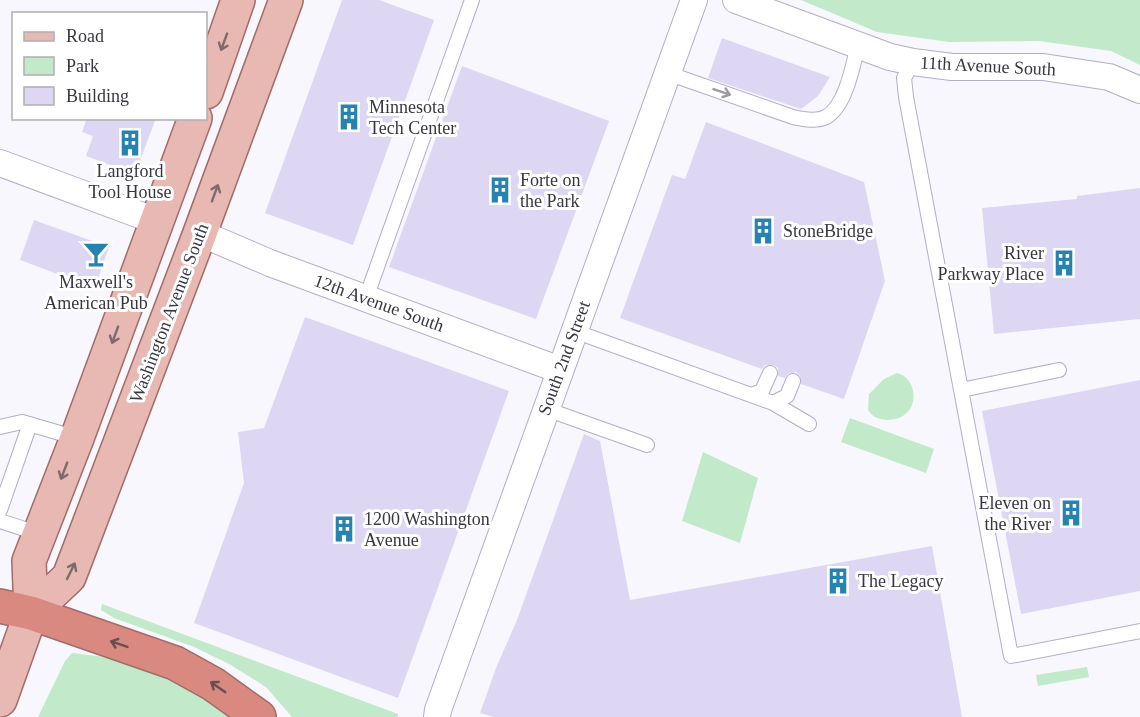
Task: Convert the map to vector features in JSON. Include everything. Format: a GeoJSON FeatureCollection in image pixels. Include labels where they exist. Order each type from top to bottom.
{"type":"FeatureCollection","features":[{"type":"Feature","properties":{"kind":"highway"},"geometry":{"type":"LineString","coordinates":[[0,606],[32,613],[174,663],[194,672],[259,717]]}},
{"type":"Feature","properties":{"kind":"main road"},"geometry":{"type":"LineString","coordinates":[[207,88],[238,0]]}},
{"type":"Feature","properties":{"kind":"main road","name":"Washington Avenue South"},"geometry":{"type":"LineString","coordinates":[[32,613],[69,577],[286,0]]}},
{"type":"Feature","properties":{"kind":"main road","name":"Washington Avenue South"},"geometry":{"type":"LineString","coordinates":[[0,699],[32,613],[29,561],[194,120]]}},
{"type":"Feature","properties":{"kind":"main road"},"geometry":{"type":"LineString","coordinates":[[200,233],[189,207],[187,186],[204,120]]}},
{"type":"Feature","properties":{"kind":"main road"},"geometry":{"type":"LineString","coordinates":[[138,396],[170,273],[169,254],[156,221]]}},
{"type":"Feature","properties":{"kind":"street","name":"South 2nd Street"},"geometry":{"type":"LineString","coordinates":[[437,717],[694,0]]}},
{"type":"Feature","properties":{"kind":"street","name":"11th Avenue South"},"geometry":{"type":"LineString","coordinates":[[736,0],[890,57],[952,66],[1043,67],[1109,77],[1140,90]]}},
{"type":"Feature","properties":{"kind":"street"},"geometry":{"type":"LineString","coordinates":[[0,163],[156,221]]}},
{"type":"Feature","properties":{"kind":"street","name":"12th Avenue South"},"geometry":{"type":"LineString","coordinates":[[200,233],[270,263],[560,370]]}},
{"type":"Feature","properties":{"kind":"lane"},"geometry":{"type":"LineString","coordinates":[[366,298],[472,0]]}},
{"type":"Feature","properties":{"kind":"lane"},"geometry":{"type":"LineString","coordinates":[[667,73],[793,117],[808,120],[825,117],[836,108],[843,95],[858,45]]}},
{"type":"Feature","properties":{"kind":"lane"},"geometry":{"type":"LineString","coordinates":[[913,62],[904,78],[906,97],[1011,656],[1140,631]]}},
{"type":"Feature","properties":{"kind":"lane"},"geometry":{"type":"LineString","coordinates":[[574,331],[773,403],[809,424]]}},
{"type":"Feature","properties":{"kind":"lane"},"geometry":{"type":"LineString","coordinates":[[960,390],[1059,370]]}},
{"type":"Feature","properties":{"kind":"lane"},"geometry":{"type":"LineString","coordinates":[[751,395],[762,391],[770,373]]}},
{"type":"Feature","properties":{"kind":"lane"},"geometry":{"type":"LineString","coordinates":[[773,403],[787,396],[793,381]]}},
{"type":"Feature","properties":{"kind":"lane"},"geometry":{"type":"LineString","coordinates":[[546,409],[647,445]]}},
{"type":"Feature","properties":{"kind":"lane"},"geometry":{"type":"LineString","coordinates":[[0,427],[22,422],[77,438]]}},
{"type":"Feature","properties":{"kind":"lane"},"geometry":{"type":"LineString","coordinates":[[0,510],[30,424]]}},
{"type":"Feature","properties":{"kind":"lane"},"geometry":{"type":"LineString","coordinates":[[0,521],[40,534]]}},
{"type":"Feature","properties":{"kind":"green space"},"geometry":{"type":"Polygon","coordinates":[[[801,0],[1140,0],[1140,65],[1111,51],[1039,41],[949,42],[877,32],[801,0]]]}},
{"type":"Feature","properties":{"kind":"green space"},"geometry":{"type":"Polygon","coordinates":[[[897,373],[910,382],[913,393],[912,404],[906,414],[901,417],[882,420],[868,410],[869,394],[884,379],[897,373]]]}},
{"type":"Feature","properties":{"kind":"green space"},"geometry":{"type":"Polygon","coordinates":[[[850,418],[934,449],[926,473],[841,442],[850,418]]]}},
{"type":"Feature","properties":{"kind":"green space"},"geometry":{"type":"Polygon","coordinates":[[[703,452],[758,478],[740,543],[682,521],[703,452]]]}},
{"type":"Feature","properties":{"kind":"green space"},"geometry":{"type":"Polygon","coordinates":[[[102,604],[398,714],[398,717],[292,717],[266,687],[229,664],[194,647],[114,618],[101,610],[102,604]]]}},
{"type":"Feature","properties":{"kind":"green space"},"geometry":{"type":"Polygon","coordinates":[[[72,653],[105,657],[165,678],[238,717],[38,717],[65,661],[72,653]]]}},
{"type":"Feature","properties":{"kind":"green space"},"geometry":{"type":"Polygon","coordinates":[[[1087,667],[1089,677],[1038,686],[1036,675],[1087,667]]]}},
{"type":"Feature","properties":{"kind":"building","name":"Minnesota Tech Center"},"geometry":{"type":"Polygon","coordinates":[[[342,0],[379,0],[434,20],[353,245],[265,213],[342,0]]]}},
{"type":"Feature","properties":{"kind":"building"},"geometry":{"type":"Polygon","coordinates":[[[722,38],[830,77],[818,96],[801,109],[708,78],[722,38]]]}},
{"type":"Feature","properties":{"kind":"building","name":"Forte on the Park"},"geometry":{"type":"Polygon","coordinates":[[[462,66],[609,121],[536,319],[389,267],[462,66]]]}},
{"type":"Feature","properties":{"kind":"building"},"geometry":{"type":"Polygon","coordinates":[[[86,120],[155,120],[135,174],[86,156],[93,136],[82,132],[86,120]]]}},
{"type":"Feature","properties":{"kind":"building","name":"StoneBridge"},"geometry":{"type":"Polygon","coordinates":[[[706,122],[864,182],[885,281],[844,399],[801,384],[800,376],[796,372],[788,374],[785,378],[778,376],[778,368],[773,365],[765,365],[762,369],[620,318],[672,175],[685,179],[706,122]]]}},
{"type":"Feature","properties":{"kind":"building","name":"River Parkway Place"},"geometry":{"type":"Polygon","coordinates":[[[1140,188],[1140,319],[994,334],[982,208],[1077,199],[1077,196],[1140,188]]]}},
{"type":"Feature","properties":{"kind":"building"},"geometry":{"type":"Polygon","coordinates":[[[34,220],[109,247],[95,288],[20,260],[34,220]]]}},
{"type":"Feature","properties":{"kind":"building","name":"1200 Washington Avenue"},"geometry":{"type":"Polygon","coordinates":[[[305,317],[509,391],[398,698],[194,623],[244,483],[238,432],[264,428],[305,317]]]}},
{"type":"Feature","properties":{"kind":"building","name":"Eleven on the River"},"geometry":{"type":"Polygon","coordinates":[[[1140,380],[1140,591],[1021,614],[982,411],[1140,380]]]}},
{"type":"Feature","properties":{"kind":"building","name":"The Legacy"},"geometry":{"type":"Polygon","coordinates":[[[584,434],[600,441],[630,600],[932,546],[962,717],[494,717],[480,713],[517,620],[584,434]]]}},
{"type":"Feature","properties":{"kind":"place","name":"Minnesota Tech Center"},"geometry":{"type":"Point","coordinates":[349,117]}},
{"type":"Feature","properties":{"kind":"place","name":"Langford Tool House"},"geometry":{"type":"Point","coordinates":[130,143]}},
{"type":"Feature","properties":{"kind":"place","name":"Forte on the Park"},"geometry":{"type":"Point","coordinates":[500,190]}},
{"type":"Feature","properties":{"kind":"place","name":"StoneBridge"},"geometry":{"type":"Point","coordinates":[763,231]}},
{"type":"Feature","properties":{"kind":"place","name":"Maxwell's American Pub"},"geometry":{"type":"Point","coordinates":[96,254]}},
{"type":"Feature","properties":{"kind":"place","name":"River Parkway Place"},"geometry":{"type":"Point","coordinates":[1064,263]}},
{"type":"Feature","properties":{"kind":"place","name":"Eleven on the River"},"geometry":{"type":"Point","coordinates":[1071,513]}},
{"type":"Feature","properties":{"kind":"place","name":"1200 Washington Avenue"},"geometry":{"type":"Point","coordinates":[344,529]}},
{"type":"Feature","properties":{"kind":"place","name":"The Legacy"},"geometry":{"type":"Point","coordinates":[838,581]}}]}
